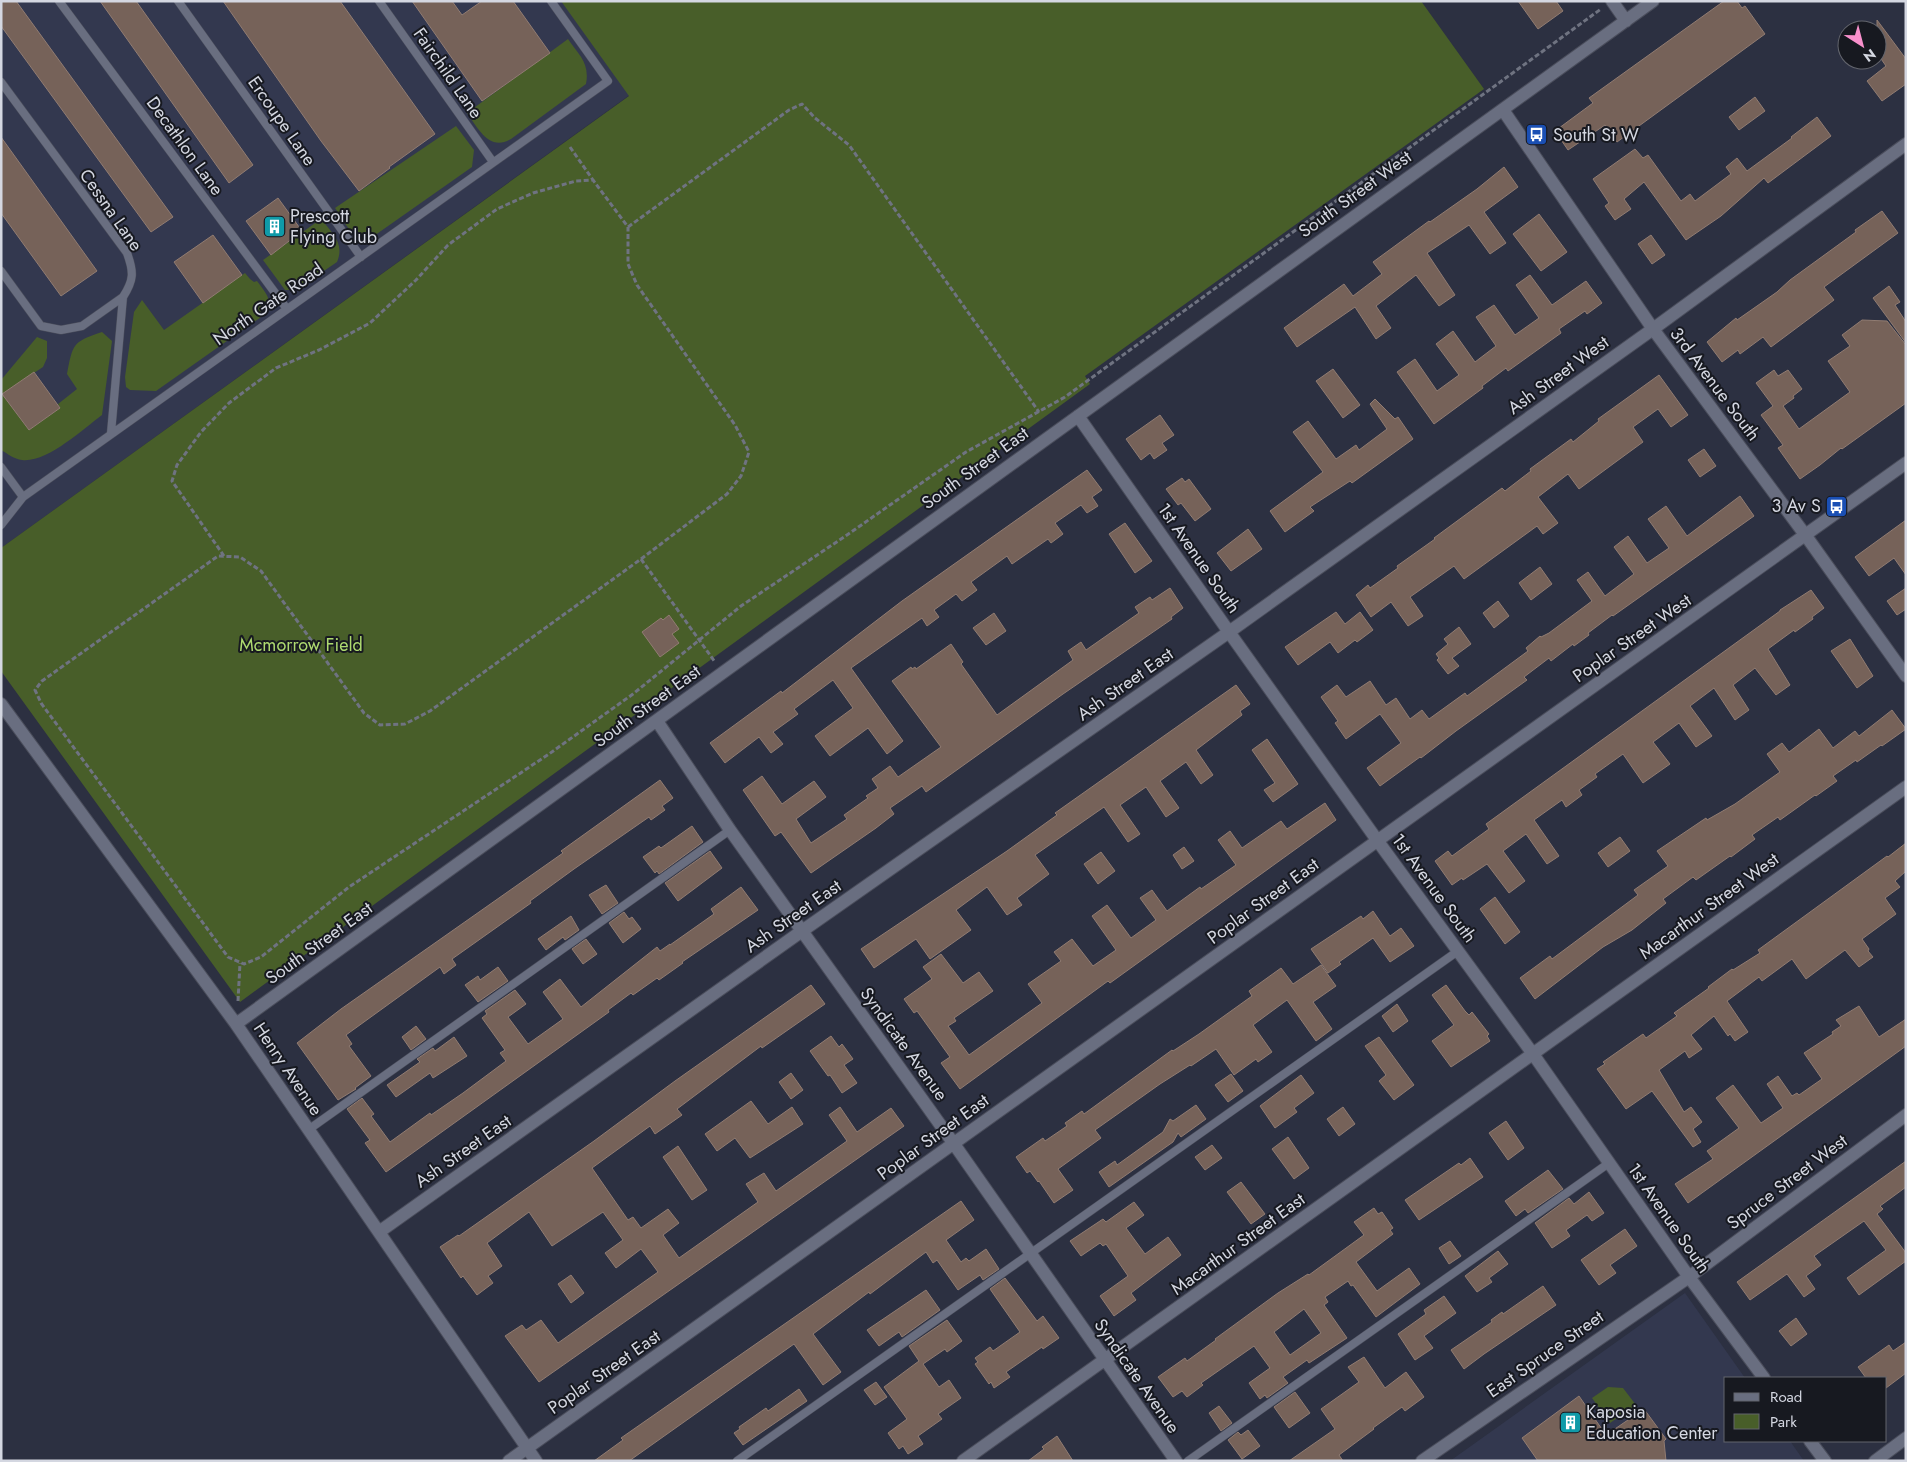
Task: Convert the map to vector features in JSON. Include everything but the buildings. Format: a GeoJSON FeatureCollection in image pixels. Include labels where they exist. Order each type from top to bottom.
{"type":"FeatureCollection","features":[{"type":"Feature","properties":{"kind":"street","name":"South Street West"},"geometry":{"type":"LineString","coordinates":[[1078,416],[1653,1]]}},
{"type":"Feature","properties":{"kind":"street"},"geometry":{"type":"LineString","coordinates":[[1608,4],[1626,20]]}},
{"type":"Feature","properties":{"kind":"street","name":"3rd Avenue South"},"geometry":{"type":"LineString","coordinates":[[1503,110],[1653,329],[1806,536],[1906,676]]}},
{"type":"Feature","properties":{"kind":"street","name":"Ash Street West"},"geometry":{"type":"LineString","coordinates":[[1229,632],[1653,329],[1906,144]]}},
{"type":"Feature","properties":{"kind":"street","name":"1st Avenue South"},"geometry":{"type":"LineString","coordinates":[[1078,416],[1377,840],[1533,1054],[1689,1277],[1763,1377]]}},
{"type":"Feature","properties":{"kind":"street","name":"South Street East"},"geometry":{"type":"LineString","coordinates":[[236,1024],[1078,416]]}},
{"type":"Feature","properties":{"kind":"street","name":"Poplar Street West"},"geometry":{"type":"LineString","coordinates":[[1377,840],[1906,464]]}},
{"type":"Feature","properties":{"kind":"street","name":"Ash Street East"},"geometry":{"type":"LineString","coordinates":[[379,1232],[802,931],[1229,632]]}},
{"type":"Feature","properties":{"kind":"street","name":"Henry Avenue"},"geometry":{"type":"LineString","coordinates":[[1,704],[236,1024],[536,1461]]}},
{"type":"Feature","properties":{"kind":"street","name":"Syndicate Avenue"},"geometry":{"type":"LineString","coordinates":[[657,721],[730,830],[954,1144],[1176,1461]]}},
{"type":"Feature","properties":{"kind":"street","name":"Macarthur Street West"},"geometry":{"type":"LineString","coordinates":[[1533,1054],[1906,787]]}},
{"type":"Feature","properties":{"kind":"street","name":"Poplar Street East"},"geometry":{"type":"LineString","coordinates":[[509,1461],[1377,840]]}},
{"type":"Feature","properties":{"kind":"street","name":"Macarthur Street East"},"geometry":{"type":"LineString","coordinates":[[963,1461],[1533,1054]]}},
{"type":"Feature","properties":{"kind":"street","name":"Spruce Street West"},"geometry":{"type":"LineString","coordinates":[[1689,1277],[1906,1115]]}},
{"type":"Feature","properties":{"kind":"street","name":"East Spruce Street"},"geometry":{"type":"LineString","coordinates":[[1422,1461],[1689,1277]]}},
{"type":"Feature","properties":{"kind":"street"},"geometry":{"type":"LineString","coordinates":[[1875,1461],[1906,1438]]}},
{"type":"Feature","properties":{"kind":"street"},"geometry":{"type":"LineString","coordinates":[[1811,1442],[1825,1461]]}},
{"type":"Feature","properties":{"kind":"lane","name":"Decathlon Lane"},"geometry":{"type":"LineString","coordinates":[[59,1],[287,310]]}},
{"type":"Feature","properties":{"kind":"lane","name":"Ercoupe Lane"},"geometry":{"type":"LineString","coordinates":[[178,1],[361,257]]}},
{"type":"Feature","properties":{"kind":"lane","name":"Fairchild Lane"},"geometry":{"type":"LineString","coordinates":[[379,1],[493,162]]}},
{"type":"Feature","properties":{"kind":"lane","name":"North Gate Road"},"geometry":{"type":"LineString","coordinates":[[1,525],[23,497],[608,81],[551,1]]}},
{"type":"Feature","properties":{"kind":"lane","name":"Cessna Lane"},"geometry":{"type":"LineString","coordinates":[[1,82],[127,253],[132,267],[131,283],[123,297],[111,433]]}},
{"type":"Feature","properties":{"kind":"lane"},"geometry":{"type":"LineString","coordinates":[[1,271],[41,326],[61,330],[82,326],[123,297]]}},
{"type":"Feature","properties":{"kind":"lane"},"geometry":{"type":"LineString","coordinates":[[1,467],[23,497]]}},
{"type":"Feature","properties":{"kind":"lane"},"geometry":{"type":"LineString","coordinates":[[308,1130],[730,830]]}},
{"type":"Feature","properties":{"kind":"lane"},"geometry":{"type":"LineString","coordinates":[[737,1461],[1458,951]]}},
{"type":"Feature","properties":{"kind":"lane"},"geometry":{"type":"LineString","coordinates":[[1188,1461],[1609,1162]]}},
{"type":"Feature","properties":{"kind":"path"},"geometry":{"type":"LineString","coordinates":[[570,147],[628,227],[628,264],[637,285],[735,424],[749,452],[741,476],[727,494],[641,560],[430,710],[405,724],[380,725],[364,713],[261,571],[240,557],[218,556],[42,681],[35,690],[41,703],[228,957],[240,963],[244,964],[261,957],[349,887],[549,754],[633,694],[741,606],[966,452],[1065,398],[1608,4]]}},
{"type":"Feature","properties":{"kind":"path"},"geometry":{"type":"LineString","coordinates":[[628,227],[789,110],[802,104],[815,118],[849,146],[1039,412]]}},
{"type":"Feature","properties":{"kind":"path"},"geometry":{"type":"LineString","coordinates":[[224,556],[172,480],[177,465],[201,432],[229,403],[276,368],[319,350],[370,323],[416,280],[448,245],[497,209],[533,193],[576,181],[593,180]]}},
{"type":"Feature","properties":{"kind":"path"},"geometry":{"type":"LineString","coordinates":[[641,560],[723,672]]}},
{"type":"Feature","properties":{"kind":"path"},"geometry":{"type":"LineString","coordinates":[[236,1024],[240,963]]}},
{"type":"Feature","properties":{"kind":"shaded area"},"geometry":{"type":"Polygon","coordinates":[[[1,1],[760,1],[1,548],[1,1]]]}},
{"type":"Feature","properties":{"kind":"shaded area"},"geometry":{"type":"Polygon","coordinates":[[[1685,1293],[1744,1377],[1724,1377],[1724,1442],[1791,1442],[1804,1461],[1450,1461],[1685,1293]]]}},
{"type":"Feature","properties":{"kind":"green space","name":"Mcmorrow Field"},"geometry":{"type":"Polygon","coordinates":[[[561,1],[1421,1],[1484,89],[1085,376],[1090,384],[240,1002],[1,671],[1,548],[629,96],[561,1]]]}},
{"type":"Feature","properties":{"kind":"green space"},"geometry":{"type":"Polygon","coordinates":[[[568,39],[585,65],[586,84],[511,139],[496,143],[485,136],[467,113],[568,39]]]}},
{"type":"Feature","properties":{"kind":"green space"},"geometry":{"type":"Polygon","coordinates":[[[456,126],[474,150],[472,167],[371,238],[358,236],[349,229],[335,208],[456,126]]]}},
{"type":"Feature","properties":{"kind":"green space"},"geometry":{"type":"Polygon","coordinates":[[[321,219],[338,244],[339,255],[337,262],[296,290],[285,290],[263,260],[321,219]]]}},
{"type":"Feature","properties":{"kind":"green space"},"geometry":{"type":"Polygon","coordinates":[[[245,273],[254,282],[257,281],[268,299],[268,307],[261,317],[156,391],[130,390],[126,387],[125,377],[134,312],[142,300],[164,330],[245,273]]]}},
{"type":"Feature","properties":{"kind":"green space"},"geometry":{"type":"Polygon","coordinates":[[[102,332],[112,341],[102,415],[64,444],[32,460],[22,460],[1,450],[1,380],[37,337],[47,341],[47,358],[43,367],[2,394],[29,430],[60,408],[58,404],[77,389],[67,374],[73,350],[79,342],[102,332]]]}},
{"type":"Feature","properties":{"kind":"green space"},"geometry":{"type":"Polygon","coordinates":[[[1608,1387],[1623,1388],[1636,1405],[1610,1423],[1592,1398],[1608,1387]]]}},
{"type":"Feature","properties":{"kind":"place","name":"South St W"},"geometry":{"type":"Point","coordinates":[1537,135]}},
{"type":"Feature","properties":{"kind":"place","name":"Prescott Flying Club"},"geometry":{"type":"Point","coordinates":[274,226]}},
{"type":"Feature","properties":{"kind":"place","name":"3 Av S"},"geometry":{"type":"Point","coordinates":[1837,506]}},
{"type":"Feature","properties":{"kind":"place","name":"Kaposia Education Center"},"geometry":{"type":"Point","coordinates":[1570,1422]}}]}
